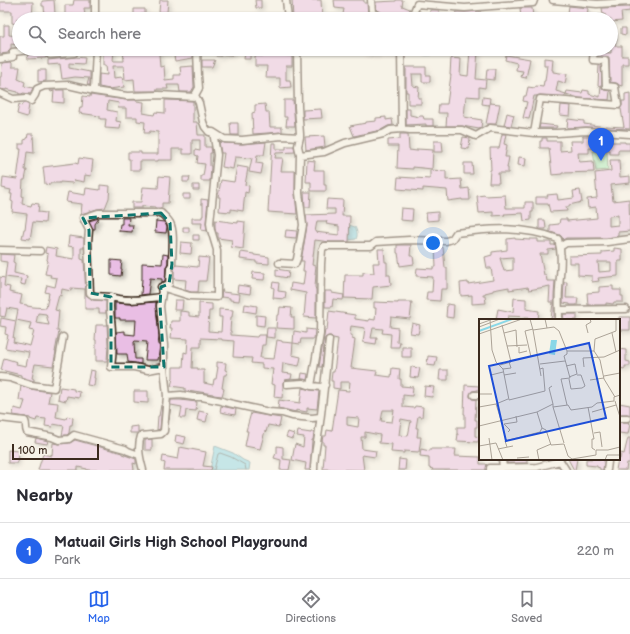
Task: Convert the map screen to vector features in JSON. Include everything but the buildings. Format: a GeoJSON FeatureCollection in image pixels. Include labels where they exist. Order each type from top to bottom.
{"type":"FeatureCollection","features":[{"type":"Feature","properties":{"kind":"street"},"geometry":{"type":"LineString","coordinates":[[95,0],[95,12]]}},
{"type":"Feature","properties":{"kind":"street"},"geometry":{"type":"LineString","coordinates":[[286,0],[287,12]]}},
{"type":"Feature","properties":{"kind":"street"},"geometry":{"type":"LineString","coordinates":[[371,0],[372,12]]}},
{"type":"Feature","properties":{"kind":"street"},"geometry":{"type":"LineString","coordinates":[[414,12],[417,4],[464,8],[533,3],[534,0]]}},
{"type":"Feature","properties":{"kind":"street"},"geometry":{"type":"LineString","coordinates":[[553,0],[597,4],[630,2]]}},
{"type":"Feature","properties":{"kind":"street"},"geometry":{"type":"LineString","coordinates":[[0,59],[13,56]]}},
{"type":"Feature","properties":{"kind":"street"},"geometry":{"type":"LineString","coordinates":[[94,90],[96,56]]}},
{"type":"Feature","properties":{"kind":"street"},"geometry":{"type":"LineString","coordinates":[[194,97],[199,88],[197,56]]}},
{"type":"Feature","properties":{"kind":"street"},"geometry":{"type":"LineString","coordinates":[[279,263],[295,264],[303,225],[299,193],[300,155],[298,146],[300,134],[297,56]]}},
{"type":"Feature","properties":{"kind":"street"},"geometry":{"type":"LineString","coordinates":[[401,56],[402,129]]}},
{"type":"Feature","properties":{"kind":"street"},"geometry":{"type":"LineString","coordinates":[[534,133],[540,99],[618,105],[615,87],[606,86],[605,61],[593,60],[593,56]]}},
{"type":"Feature","properties":{"kind":"street"},"geometry":{"type":"LineString","coordinates":[[0,93],[13,99],[27,98],[31,101],[37,89],[44,86],[68,85],[127,96],[159,95],[196,97],[205,127],[210,132],[224,139],[242,140],[282,136],[300,137]]}},
{"type":"Feature","properties":{"kind":"street"},"geometry":{"type":"LineString","coordinates":[[300,155],[324,152],[345,143],[383,134],[390,130],[402,129],[462,130],[476,136],[490,128],[534,133],[586,131],[630,134]]}},
{"type":"Feature","properties":{"kind":"street"},"geometry":{"type":"LineString","coordinates":[[162,290],[190,296],[217,297],[217,250],[210,230],[217,155],[212,132]]}},
{"type":"Feature","properties":{"kind":"street"},"geometry":{"type":"LineString","coordinates":[[98,213],[161,213],[170,223],[172,229],[172,264],[170,268],[169,284],[162,290],[160,297],[129,300],[94,296],[90,293],[89,230],[83,218],[98,213]]}},
{"type":"Feature","properties":{"kind":"street"},"geometry":{"type":"LineString","coordinates":[[311,386],[320,334],[321,264],[322,250],[324,246],[371,246],[376,242],[409,240],[446,241],[452,239],[456,233],[501,229],[545,234],[558,239],[560,247],[560,319]]}},
{"type":"Feature","properties":{"kind":"street"},"geometry":{"type":"LineString","coordinates":[[560,247],[566,243],[606,242],[630,239]]}},
{"type":"Feature","properties":{"kind":"street"},"geometry":{"type":"LineString","coordinates":[[0,250],[40,251]]}},
{"type":"Feature","properties":{"kind":"street"},"geometry":{"type":"LineString","coordinates":[[143,470],[139,455],[141,436],[161,434],[164,431],[167,396],[160,306],[162,290]]}},
{"type":"Feature","properties":{"kind":"street"},"geometry":{"type":"LineString","coordinates":[[111,297],[109,305],[113,356],[111,367],[148,370],[164,367]]}},
{"type":"Feature","properties":{"kind":"street"},"geometry":{"type":"LineString","coordinates":[[560,310],[626,309]]}},
{"type":"Feature","properties":{"kind":"street"},"geometry":{"type":"LineString","coordinates":[[0,378],[10,378],[31,385],[54,388],[63,337]]}},
{"type":"Feature","properties":{"kind":"street"},"geometry":{"type":"LineString","coordinates":[[314,470],[314,456],[325,384],[329,340]]}},
{"type":"Feature","properties":{"kind":"street"},"geometry":{"type":"LineString","coordinates":[[287,384],[303,383],[311,386],[322,387],[325,384]]}},
{"type":"Feature","properties":{"kind":"street"},"geometry":{"type":"LineString","coordinates":[[167,396],[181,395],[193,398],[202,397],[269,412],[299,417],[320,417]]}},
{"type":"Feature","properties":{"kind":"street"},"geometry":{"type":"LineString","coordinates":[[0,418],[25,421],[27,424],[27,432],[52,437],[59,440],[69,439],[74,435],[125,449],[139,455]]}},
{"type":"Feature","properties":{"kind":"street"},"geometry":{"type":"LineString","coordinates":[[620,418],[627,418]]}},
{"type":"Feature","properties":{"kind":"street"},"geometry":{"type":"LineString","coordinates":[[502,460],[503,468]]}},
{"type":"Feature","properties":{"kind":"street"},"geometry":{"type":"LineString","coordinates":[[490,470],[490,468],[538,467],[559,460],[566,470]]}},
{"type":"Feature","properties":{"kind":"street"},"geometry":{"type":"LineString","coordinates":[[607,470],[608,462]]}},
{"type":"Feature","properties":{"kind":"highlighted area"},"geometry":{"type":"Polygon","coordinates":[[[161,213],[170,223],[172,264],[169,284],[161,287],[160,306],[164,367],[111,367],[111,297],[90,293],[89,230],[83,218],[161,213]]]}},
{"type":"Feature","properties":{"kind":"green space"},"geometry":{"type":"Polygon","coordinates":[[[593,151],[607,152],[608,170],[596,171],[593,151]]]}},
{"type":"Feature","properties":{"kind":"water"},"geometry":{"type":"Polygon","coordinates":[[[349,225],[355,227],[357,233],[356,239],[348,240],[349,225]]]}},
{"type":"Feature","properties":{"kind":"water"},"geometry":{"type":"Polygon","coordinates":[[[215,446],[233,453],[250,463],[249,470],[210,470],[215,446]]]}},
{"type":"Feature","properties":{"kind":"place","name":"Matuail Girls High School Playground"},"geometry":{"type":"Point","coordinates":[601,161]}}]}
